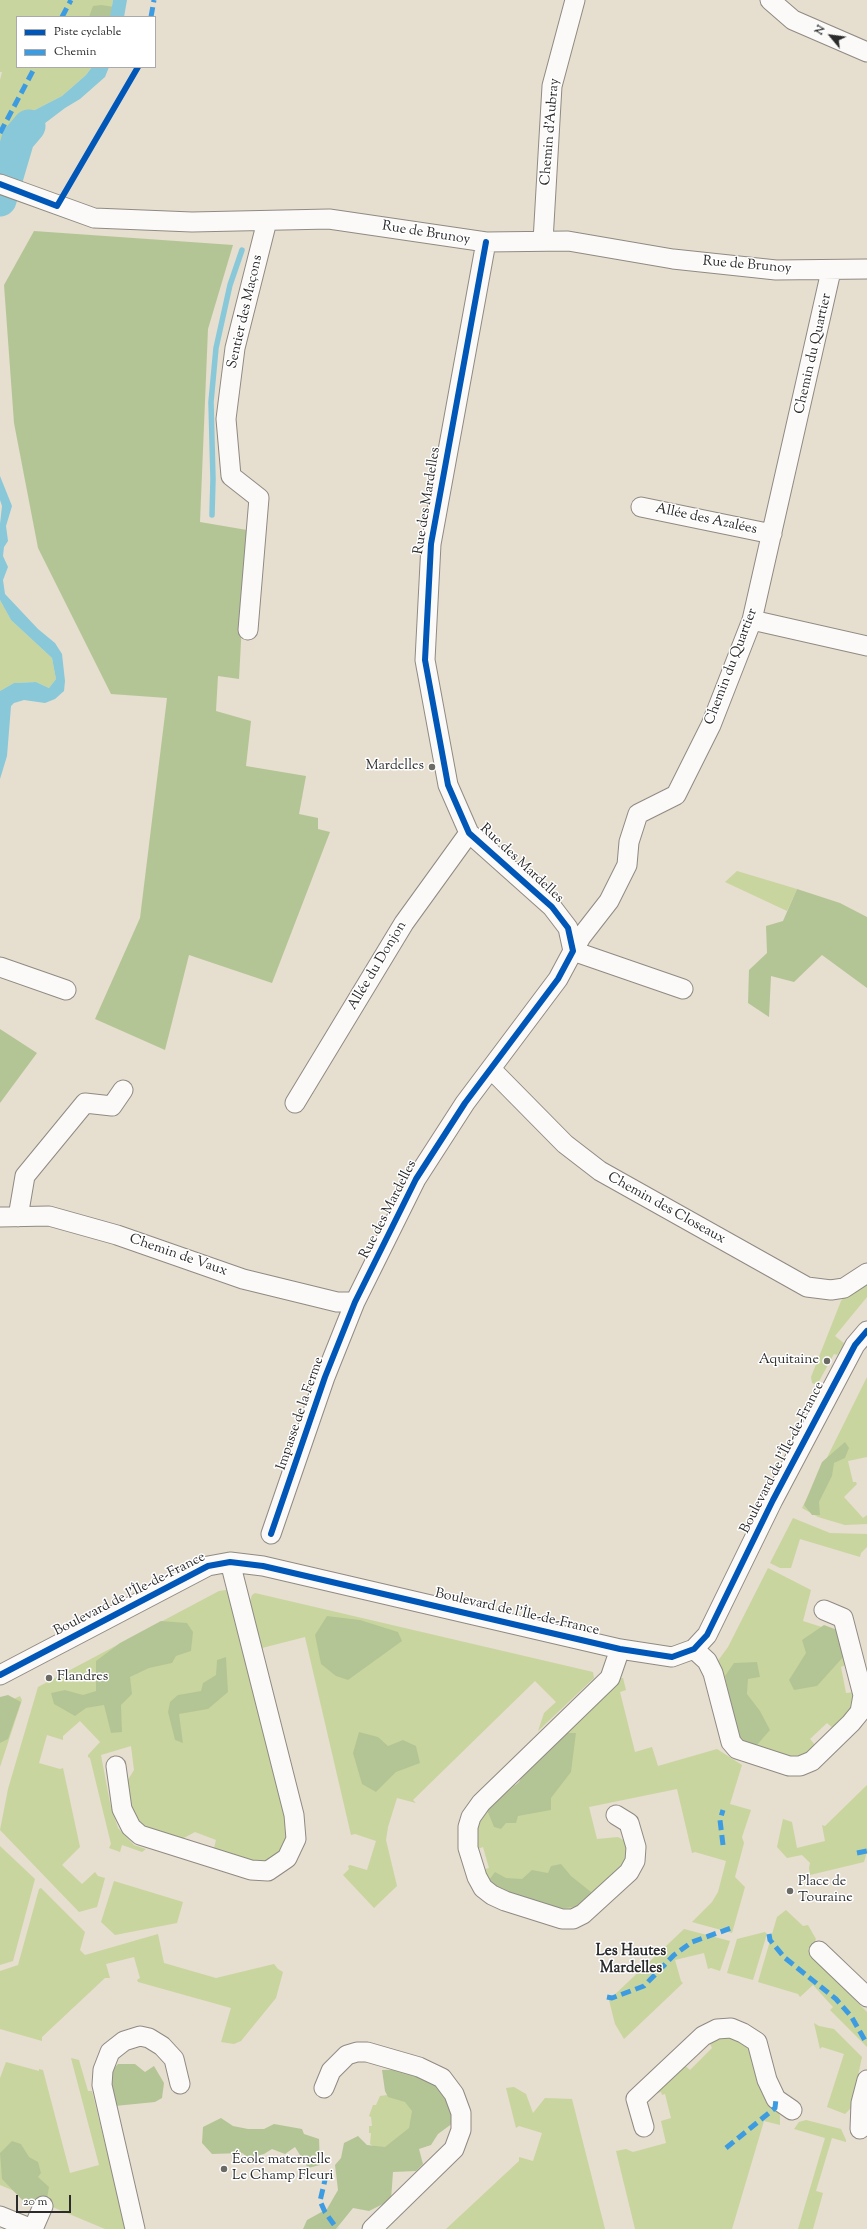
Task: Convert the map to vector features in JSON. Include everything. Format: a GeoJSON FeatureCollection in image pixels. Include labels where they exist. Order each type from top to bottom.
{"type":"FeatureCollection","features":[{"type":"Feature","properties":{"kind":"street","name":"Chemin d'Aubray"},"geometry":{"type":"LineString","coordinates":[[543,242],[552,86],[575,0]]}},
{"type":"Feature","properties":{"kind":"street"},"geometry":{"type":"LineString","coordinates":[[770,0],[793,20],[867,52]]}},
{"type":"Feature","properties":{"kind":"street","name":"Rue de Brunoy"},"geometry":{"type":"LineString","coordinates":[[0,184],[57,206],[94,218],[184,222],[329,219],[486,242],[568,241],[673,259],[776,270],[831,271],[867,269]]}},
{"type":"Feature","properties":{"kind":"street","name":"Sentier des Maçons"},"geometry":{"type":"LineString","coordinates":[[248,630],[259,498],[232,476],[226,420],[235,348],[267,221]]}},
{"type":"Feature","properties":{"kind":"street","name":"Rue des Mardelles"},"geometry":{"type":"LineString","coordinates":[[355,1302],[416,1179],[465,1103],[558,979],[574,951],[568,928],[552,907],[469,833],[448,785],[425,660],[431,544],[486,242]]}},
{"type":"Feature","properties":{"kind":"street","name":"Chemin du Quartier"},"geometry":{"type":"LineString","coordinates":[[574,951],[581,936],[608,901],[627,865],[629,842],[638,814],[676,795],[711,724],[752,620],[831,271]]}},
{"type":"Feature","properties":{"kind":"street","name":"Allée des Azalées"},"geometry":{"type":"LineString","coordinates":[[641,507],[772,534]]}},
{"type":"Feature","properties":{"kind":"street"},"geometry":{"type":"LineString","coordinates":[[752,620],[867,645]]}},
{"type":"Feature","properties":{"kind":"street","name":"Allée du Donjon"},"geometry":{"type":"LineString","coordinates":[[295,1103],[404,923],[469,833]]}},
{"type":"Feature","properties":{"kind":"street"},"geometry":{"type":"LineString","coordinates":[[574,951],[683,989]]}},
{"type":"Feature","properties":{"kind":"street"},"geometry":{"type":"LineString","coordinates":[[0,967],[66,990]]}},
{"type":"Feature","properties":{"kind":"street","name":"Chemin des Closeaux"},"geometry":{"type":"LineString","coordinates":[[491,1068],[565,1144],[600,1171],[807,1287],[831,1290],[844,1288],[867,1273]]}},
{"type":"Feature","properties":{"kind":"street"},"geometry":{"type":"LineString","coordinates":[[9,1217],[25,1176],[85,1103],[112,1106],[123,1090]]}},
{"type":"Feature","properties":{"kind":"street","name":"Chemin de Vaux"},"geometry":{"type":"LineString","coordinates":[[9,1217],[49,1216],[117,1235],[243,1279],[338,1302],[355,1302]]}},
{"type":"Feature","properties":{"kind":"street","name":"Impasse de la Ferme"},"geometry":{"type":"LineString","coordinates":[[271,1534],[326,1377],[355,1302]]}},
{"type":"Feature","properties":{"kind":"street","name":"Boulevard de l'Île-de-France"},"geometry":{"type":"LineString","coordinates":[[0,1675],[208,1566],[230,1562],[263,1566],[620,1649],[672,1657],[694,1649],[707,1635],[781,1486],[855,1346],[867,1331]]}},
{"type":"Feature","properties":{"kind":"street"},"geometry":{"type":"LineString","coordinates":[[116,1766],[122,1809],[131,1827],[140,1835],[251,1870],[268,1871],[287,1858],[296,1839],[294,1815],[230,1562]]}},
{"type":"Feature","properties":{"kind":"street"},"geometry":{"type":"LineString","coordinates":[[694,1649],[707,1661],[713,1673],[731,1742],[737,1749],[789,1766],[800,1766],[812,1761],[851,1723],[860,1712],[863,1695],[843,1618],[824,1610]]}},
{"type":"Feature","properties":{"kind":"street"},"geometry":{"type":"LineString","coordinates":[[616,1815],[629,1823],[636,1847],[636,1861],[629,1872],[578,1917],[562,1919],[505,1901],[492,1895],[483,1888],[477,1877],[468,1848],[468,1828],[471,1817],[481,1803],[610,1678],[620,1649]]}},
{"type":"Feature","properties":{"kind":"street"},"geometry":{"type":"LineString","coordinates":[[819,1951],[867,1997]]}},
{"type":"Feature","properties":{"kind":"street"},"geometry":{"type":"LineString","coordinates":[[644,2127],[636,2099],[703,2036],[717,2029],[731,2028],[743,2032],[757,2042],[767,2080],[776,2099],[792,2110]]}},
{"type":"Feature","properties":{"kind":"street"},"geometry":{"type":"LineString","coordinates":[[135,2229],[102,2085],[103,2070],[110,2052],[124,2041],[140,2036],[149,2038],[162,2046],[174,2059],[180,2084]]}},
{"type":"Feature","properties":{"kind":"street"},"geometry":{"type":"LineString","coordinates":[[324,2088],[331,2071],[347,2055],[357,2052],[367,2052],[419,2067],[442,2078],[454,2094],[461,2113],[461,2130],[454,2149],[372,2229]]}},
{"type":"Feature","properties":{"kind":"street"},"geometry":{"type":"LineString","coordinates":[[860,2129],[861,2104],[867,2080]]}},
{"type":"Feature","properties":{"kind":"street"},"geometry":{"type":"LineString","coordinates":[[0,2216],[32,2229],[43,2206]]}},
{"type":"Feature","properties":{"kind":"green space"},"geometry":{"type":"Polygon","coordinates":[[[0,0],[113,0],[110,16],[16,16],[16,68],[91,68],[86,75],[62,96],[31,112],[6,154],[8,165],[0,163],[0,80],[2,72],[0,72],[0,0]]]}},
{"type":"Feature","properties":{"kind":"green space"},"geometry":{"type":"Polygon","coordinates":[[[101,5],[115,7],[119,16],[89,16],[93,6],[101,5]]]}},
{"type":"Feature","properties":{"kind":"green space"},"geometry":{"type":"Polygon","coordinates":[[[34,231],[233,245],[208,329],[200,522],[247,530],[239,679],[218,676],[216,711],[251,721],[246,766],[306,776],[299,814],[318,818],[318,829],[330,832],[272,983],[189,955],[165,1050],[95,1019],[140,918],[167,698],[111,694],[38,548],[14,423],[4,285],[34,231]]]}},
{"type":"Feature","properties":{"kind":"green space"},"geometry":{"type":"Polygon","coordinates":[[[0,600],[11,620],[52,658],[56,679],[49,688],[36,682],[14,683],[0,691],[0,600]]]}},
{"type":"Feature","properties":{"kind":"green space"},"geometry":{"type":"Polygon","coordinates":[[[737,871],[797,889],[787,911],[725,882],[737,871]]]}},
{"type":"Feature","properties":{"kind":"green space"},"geometry":{"type":"Polygon","coordinates":[[[797,889],[840,903],[867,917],[867,988],[822,955],[794,982],[771,976],[769,1017],[748,1003],[749,970],[767,953],[766,926],[783,921],[797,889]]]}},
{"type":"Feature","properties":{"kind":"green space"},"geometry":{"type":"Polygon","coordinates":[[[0,1029],[37,1053],[0,1103],[0,1029]]]}},
{"type":"Feature","properties":{"kind":"green space"},"geometry":{"type":"Polygon","coordinates":[[[867,1281],[867,1297],[835,1336],[845,1344],[837,1355],[834,1354],[817,1385],[812,1383],[811,1377],[841,1301],[846,1295],[867,1281]]]}},
{"type":"Feature","properties":{"kind":"green space"},"geometry":{"type":"Polygon","coordinates":[[[867,1377],[867,1457],[848,1461],[853,1482],[856,1482],[857,1484],[844,1497],[863,1518],[867,1515],[867,1524],[845,1525],[818,1517],[802,1508],[867,1377]]]}},
{"type":"Feature","properties":{"kind":"green space"},"geometry":{"type":"Polygon","coordinates":[[[845,1442],[849,1448],[845,1458],[834,1463],[832,1476],[819,1502],[820,1515],[812,1515],[804,1505],[822,1462],[845,1442]]]}},
{"type":"Feature","properties":{"kind":"green space"},"geometry":{"type":"Polygon","coordinates":[[[793,1518],[830,1533],[867,1534],[867,1547],[861,1553],[860,1557],[800,1539],[791,1568],[780,1568],[770,1563],[793,1518]]]}},
{"type":"Feature","properties":{"kind":"green space"},"geometry":{"type":"Polygon","coordinates":[[[768,1568],[811,1590],[803,1621],[831,1630],[850,1663],[841,1667],[846,1693],[855,1692],[853,1710],[835,1730],[827,1723],[810,1739],[817,1747],[806,1755],[787,1756],[737,1741],[717,1662],[728,1647],[768,1568]]]}},
{"type":"Feature","properties":{"kind":"green space"},"geometry":{"type":"Polygon","coordinates":[[[226,1590],[231,1593],[290,1827],[287,1844],[280,1854],[267,1862],[254,1863],[213,1852],[216,1840],[195,1832],[178,1841],[145,1830],[133,1818],[126,1783],[134,1770],[131,1746],[101,1755],[110,1803],[118,1828],[134,1845],[146,1849],[142,1852],[122,1845],[120,1852],[109,1848],[111,1844],[90,1758],[88,1757],[88,1755],[100,1742],[80,1721],[63,1736],[63,1740],[47,1735],[39,1763],[60,1769],[63,1768],[80,1847],[62,1865],[82,1884],[95,1872],[98,1876],[105,1878],[97,1907],[79,1912],[0,1830],[8,1789],[38,1687],[219,1591],[226,1590]]]}},
{"type":"Feature","properties":{"kind":"green space"},"geometry":{"type":"Polygon","coordinates":[[[255,1593],[593,1672],[594,1678],[538,1731],[544,1713],[556,1702],[535,1681],[413,1800],[416,1803],[397,1798],[388,1827],[386,1840],[397,1886],[374,1908],[343,1875],[349,1869],[348,1866],[350,1865],[367,1870],[376,1841],[355,1834],[351,1835],[305,1637],[262,1648],[250,1601],[252,1595],[255,1593]]]}},
{"type":"Feature","properties":{"kind":"green space"},"geometry":{"type":"Polygon","coordinates":[[[327,1616],[360,1620],[398,1632],[402,1641],[348,1680],[336,1676],[321,1664],[315,1635],[327,1616]]]}},
{"type":"Feature","properties":{"kind":"green space"},"geometry":{"type":"Polygon","coordinates":[[[161,1621],[187,1623],[193,1632],[191,1651],[176,1656],[172,1663],[149,1668],[130,1677],[132,1694],[121,1705],[122,1732],[111,1733],[104,1705],[86,1708],[75,1716],[54,1704],[51,1693],[65,1690],[83,1695],[96,1691],[96,1661],[120,1643],[161,1621]]]}},
{"type":"Feature","properties":{"kind":"green space"},"geometry":{"type":"Polygon","coordinates":[[[824,1625],[840,1631],[845,1655],[817,1686],[794,1690],[789,1680],[806,1653],[802,1640],[824,1625]]]}},
{"type":"Feature","properties":{"kind":"green space"},"geometry":{"type":"Polygon","coordinates":[[[226,1657],[228,1692],[208,1709],[179,1714],[183,1743],[175,1740],[168,1712],[170,1702],[178,1695],[201,1691],[203,1683],[216,1675],[217,1660],[226,1657]]]}},
{"type":"Feature","properties":{"kind":"green space"},"geometry":{"type":"Polygon","coordinates":[[[757,1662],[760,1677],[748,1679],[747,1694],[760,1711],[770,1730],[756,1746],[735,1743],[726,1710],[731,1703],[725,1676],[734,1663],[757,1662]]]}},
{"type":"Feature","properties":{"kind":"green space"},"geometry":{"type":"Polygon","coordinates":[[[621,1678],[623,1678],[626,1690],[620,1692],[635,1752],[652,1747],[658,1766],[717,1749],[742,1765],[730,1804],[751,1810],[742,1837],[744,1843],[735,1877],[745,1887],[732,1933],[692,1922],[712,1902],[718,1892],[726,1861],[695,1852],[692,1853],[677,1789],[589,1807],[597,1839],[618,1837],[625,1841],[628,1849],[626,1865],[575,1910],[565,1913],[485,1879],[481,1870],[489,1868],[483,1847],[475,1850],[478,1818],[512,1782],[519,1788],[529,1765],[621,1678]]]}},
{"type":"Feature","properties":{"kind":"green space"},"geometry":{"type":"Polygon","coordinates":[[[8,1695],[21,1702],[8,1739],[0,1743],[0,1697],[8,1695]]]}},
{"type":"Feature","properties":{"kind":"green space"},"geometry":{"type":"Polygon","coordinates":[[[20,1696],[22,1700],[0,1767],[0,1706],[20,1696]]]}},
{"type":"Feature","properties":{"kind":"green space"},"geometry":{"type":"Polygon","coordinates":[[[359,1732],[378,1737],[388,1746],[403,1740],[416,1746],[420,1763],[396,1772],[376,1792],[362,1784],[353,1753],[359,1732]]]}},
{"type":"Feature","properties":{"kind":"green space"},"geometry":{"type":"Polygon","coordinates":[[[562,1733],[576,1733],[571,1772],[551,1798],[551,1810],[518,1816],[516,1823],[506,1823],[501,1829],[494,1827],[487,1810],[519,1782],[529,1762],[562,1733]]]}},
{"type":"Feature","properties":{"kind":"green space"},"geometry":{"type":"Polygon","coordinates":[[[867,1785],[867,1852],[864,1862],[810,1875],[810,1863],[802,1855],[787,1858],[777,1847],[783,1819],[792,1822],[797,1848],[825,1841],[822,1825],[825,1826],[867,1785]]]}},
{"type":"Feature","properties":{"kind":"green space"},"geometry":{"type":"Polygon","coordinates":[[[0,1846],[35,1879],[13,1961],[0,1965],[0,1846]]]}},
{"type":"Feature","properties":{"kind":"green space"},"geometry":{"type":"Polygon","coordinates":[[[561,1864],[571,1876],[591,1892],[586,1905],[565,1908],[545,1907],[509,1896],[486,1884],[495,1872],[506,1878],[522,1879],[532,1870],[548,1873],[551,1866],[561,1864]]]}},
{"type":"Feature","properties":{"kind":"green space"},"geometry":{"type":"Polygon","coordinates":[[[114,1881],[183,1902],[177,1923],[115,1935],[101,1922],[114,1881]]]}},
{"type":"Feature","properties":{"kind":"green space"},"geometry":{"type":"Polygon","coordinates":[[[41,1888],[85,1932],[80,1950],[85,1955],[158,1934],[164,1963],[216,1978],[274,1964],[283,1972],[276,1998],[241,2041],[234,2044],[221,2042],[231,2008],[138,1982],[137,1980],[140,1978],[134,1957],[106,1964],[110,1978],[105,1978],[42,2037],[42,2041],[0,2029],[0,1971],[18,1965],[39,1889],[41,1888]]]}},
{"type":"Feature","properties":{"kind":"green space"},"geometry":{"type":"Polygon","coordinates":[[[786,1910],[803,1926],[808,1925],[816,1939],[812,1948],[815,1960],[867,2012],[867,2047],[830,2010],[833,2007],[813,1985],[800,1997],[798,1994],[758,1982],[777,1917],[786,1910]]]}},
{"type":"Feature","properties":{"kind":"green space"},"geometry":{"type":"Polygon","coordinates":[[[684,1929],[730,1941],[720,1971],[711,1968],[708,1969],[704,1953],[675,1960],[681,1981],[683,1983],[624,2039],[615,2024],[609,2000],[684,1929]]]}},
{"type":"Feature","properties":{"kind":"green space"},"geometry":{"type":"Polygon","coordinates":[[[765,1932],[767,1934],[753,1980],[727,1973],[737,1939],[765,1932]]]}},
{"type":"Feature","properties":{"kind":"green space"},"geometry":{"type":"Polygon","coordinates":[[[814,2023],[819,2026],[834,2029],[862,2057],[851,2108],[845,2114],[827,2107],[844,2054],[822,2047],[820,2049],[814,2023]]]}},
{"type":"Feature","properties":{"kind":"green space"},"geometry":{"type":"Polygon","coordinates":[[[726,2034],[749,2045],[780,2116],[780,2125],[764,2121],[732,2229],[635,2229],[616,2151],[626,2149],[633,2152],[666,2143],[661,2121],[671,2118],[665,2094],[662,2095],[661,2092],[655,2094],[682,2063],[690,2070],[712,2048],[708,2040],[726,2034]]]}},
{"type":"Feature","properties":{"kind":"green space"},"geometry":{"type":"Polygon","coordinates":[[[71,2058],[79,2060],[88,2091],[92,2091],[126,2229],[105,2229],[0,2185],[0,2078],[6,2062],[39,2071],[39,2069],[43,2070],[70,2173],[99,2165],[71,2058]]]}},
{"type":"Feature","properties":{"kind":"green space"},"geometry":{"type":"Polygon","coordinates":[[[118,2064],[135,2064],[145,2072],[154,2066],[164,2083],[162,2098],[155,2102],[115,2106],[99,2084],[118,2064]]]}},
{"type":"Feature","properties":{"kind":"green space"},"geometry":{"type":"Polygon","coordinates":[[[415,2069],[449,2095],[457,2120],[438,2134],[431,2145],[419,2149],[423,2164],[416,2171],[393,2172],[391,2200],[369,2211],[353,2208],[336,2229],[303,2229],[307,2220],[327,2209],[338,2190],[335,2165],[341,2158],[344,2143],[358,2136],[367,2145],[385,2147],[409,2128],[412,2111],[405,2102],[388,2097],[385,2091],[382,2070],[415,2069]]]}},
{"type":"Feature","properties":{"kind":"green space"},"geometry":{"type":"Polygon","coordinates":[[[514,2087],[526,2094],[533,2113],[545,2098],[572,2099],[605,2229],[446,2229],[519,2161],[519,2157],[533,2161],[542,2133],[519,2126],[516,2128],[506,2088],[514,2087]]]}},
{"type":"Feature","properties":{"kind":"green space"},"geometry":{"type":"Polygon","coordinates":[[[401,2093],[424,2116],[390,2157],[370,2144],[371,2133],[369,2133],[369,2126],[372,2126],[371,2117],[369,2116],[373,2105],[376,2105],[380,2096],[401,2093]]]}},
{"type":"Feature","properties":{"kind":"green space"},"geometry":{"type":"Polygon","coordinates":[[[221,2118],[233,2126],[248,2129],[264,2129],[274,2124],[302,2129],[304,2134],[319,2139],[320,2165],[308,2168],[295,2147],[285,2154],[272,2149],[264,2154],[249,2158],[242,2153],[212,2154],[202,2143],[203,2127],[221,2118]]]}},
{"type":"Feature","properties":{"kind":"green space"},"geometry":{"type":"Polygon","coordinates":[[[806,2120],[841,2129],[846,2142],[832,2138],[816,2191],[823,2193],[813,2229],[798,2229],[825,2138],[794,2129],[799,2122],[806,2120]]]}},
{"type":"Feature","properties":{"kind":"green space"},"geometry":{"type":"Polygon","coordinates":[[[12,2141],[21,2144],[29,2157],[38,2162],[41,2173],[38,2177],[49,2187],[46,2204],[40,2209],[26,2204],[2,2179],[0,2153],[12,2141]]]}},
{"type":"Feature","properties":{"kind":"water"},"geometry":{"type":"Polygon","coordinates":[[[113,0],[127,0],[124,16],[110,16],[113,0]]]}},
{"type":"Feature","properties":{"kind":"water"},"geometry":{"type":"Polygon","coordinates":[[[91,68],[109,68],[105,77],[80,99],[65,108],[28,136],[21,144],[20,155],[14,168],[8,165],[6,154],[12,137],[31,112],[62,96],[86,75],[91,68]]]}},
{"type":"Feature","properties":{"kind":"water"},"geometry":{"type":"Polygon","coordinates":[[[0,476],[12,506],[6,526],[8,541],[4,547],[3,556],[8,567],[3,580],[5,594],[38,629],[55,643],[62,654],[65,681],[64,691],[55,699],[45,703],[24,700],[14,703],[11,706],[7,756],[0,779],[0,691],[14,683],[36,682],[49,688],[56,679],[52,658],[11,620],[0,600],[0,524],[2,506],[0,500],[0,476]]]}},
{"type":"Feature","properties":{"kind":"waterway"},"geometry":{"type":"LineString","coordinates":[[0,200],[18,139],[29,126]]}},
{"type":"Feature","properties":{"kind":"waterway"},"geometry":{"type":"LineString","coordinates":[[212,515],[213,479],[211,402],[216,348],[230,285],[242,250]]}},
{"type":"Feature","properties":{"kind":"marked path"},"geometry":{"type":"LineString","coordinates":[[63,16],[71,0]]}},
{"type":"Feature","properties":{"kind":"marked path"},"geometry":{"type":"LineString","coordinates":[[151,16],[154,0]]}},
{"type":"Feature","properties":{"kind":"marked path"},"geometry":{"type":"LineString","coordinates":[[0,133],[34,68]]}},
{"type":"Feature","properties":{"kind":"marked path"},"geometry":{"type":"LineString","coordinates":[[723,1810],[720,1820],[723,1845]]}},
{"type":"Feature","properties":{"kind":"marked path"},"geometry":{"type":"LineString","coordinates":[[857,1853],[867,1851]]}},
{"type":"Feature","properties":{"kind":"marked path"},"geometry":{"type":"LineString","coordinates":[[607,1997],[612,1998],[644,1986],[674,1955],[692,1942],[734,1927]]}},
{"type":"Feature","properties":{"kind":"marked path"},"geometry":{"type":"LineString","coordinates":[[769,1934],[770,1940],[785,1958],[836,1999],[851,2016],[867,2044]]}},
{"type":"Feature","properties":{"kind":"marked path"},"geometry":{"type":"LineString","coordinates":[[726,2148],[775,2108],[776,2099]]}},
{"type":"Feature","properties":{"kind":"marked path"},"geometry":{"type":"LineString","coordinates":[[321,2176],[325,2180],[320,2201],[325,2212],[337,2229]]}},
{"type":"Feature","properties":{"kind":"cycle path"},"geometry":{"type":"LineString","coordinates":[[0,184],[57,206],[137,68]]}},
{"type":"Feature","properties":{"kind":"cycle path"},"geometry":{"type":"LineString","coordinates":[[271,1534],[325,1377],[355,1302],[416,1179],[465,1103],[558,979],[573,951],[568,928],[552,907],[469,833],[448,785],[425,660],[431,544],[486,242]]}},
{"type":"Feature","properties":{"kind":"cycle path"},"geometry":{"type":"LineString","coordinates":[[0,1675],[208,1566],[230,1562],[263,1566],[620,1649],[672,1657],[694,1649],[707,1635],[773,1500],[855,1345],[867,1331]]}},
{"type":"Feature","properties":{"kind":"place","name":"Mardelles"},"geometry":{"type":"Point","coordinates":[432,767]}},
{"type":"Feature","properties":{"kind":"place","name":"Aquitaine"},"geometry":{"type":"Point","coordinates":[827,1361]}},
{"type":"Feature","properties":{"kind":"place","name":"Flandres"},"geometry":{"type":"Point","coordinates":[49,1678]}},
{"type":"Feature","properties":{"kind":"place","name":"Place de Touraine"},"geometry":{"type":"Point","coordinates":[790,1891]}},
{"type":"Feature","properties":{"kind":"place","name":"École maternelle Le Champ Fleuri"},"geometry":{"type":"Point","coordinates":[224,2169]}},
{"type":"Feature","properties":{"kind":"district","name":"Les Hautes Mardelles"},"geometry":{"type":"Point","coordinates":[631,1960]}}]}
